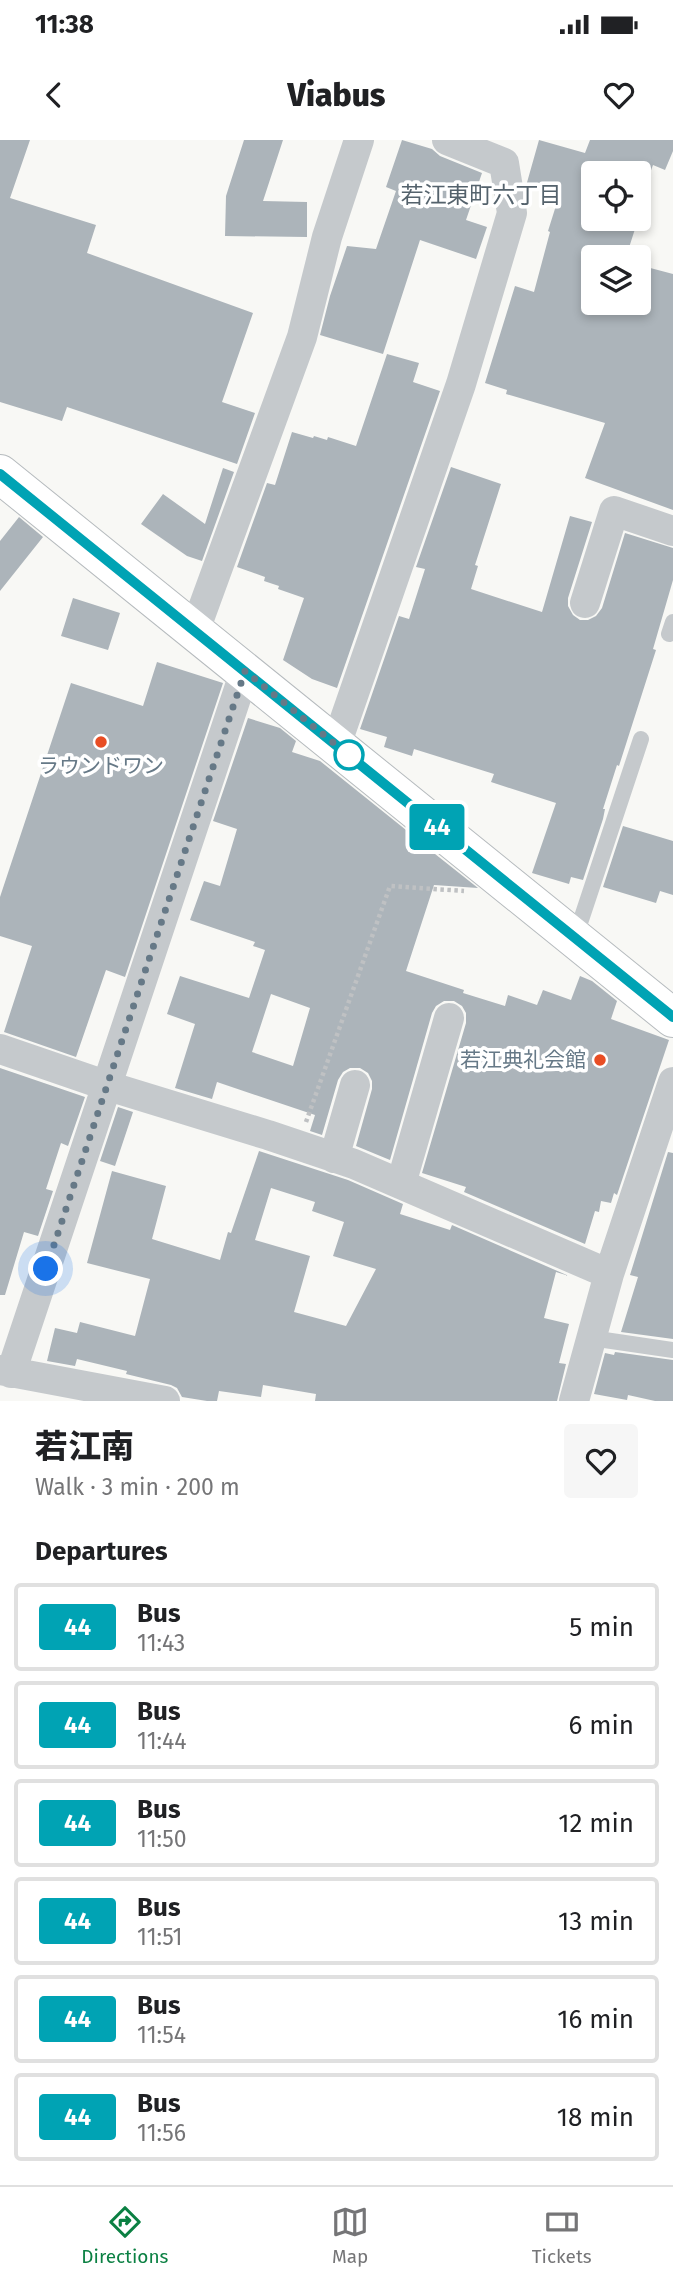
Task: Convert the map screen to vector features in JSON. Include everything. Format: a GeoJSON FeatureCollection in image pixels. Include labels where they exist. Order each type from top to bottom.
{"type":"FeatureCollection","features":[{"type":"Feature","properties":{"kind":"main road"},"geometry":{"type":"LineString","coordinates":[[0,474],[673,1017]]}},
{"type":"Feature","properties":{"kind":"street"},"geometry":{"type":"LineString","coordinates":[[195,630],[302,337],[327,237],[359,140]]}},
{"type":"Feature","properties":{"kind":"street"},"geometry":{"type":"LineString","coordinates":[[335,745],[461,384],[512,213],[505,163],[447,140]]}},
{"type":"Feature","properties":{"kind":"street"},"geometry":{"type":"LineString","coordinates":[[584,603],[614,512],[673,531]]}},
{"type":"Feature","properties":{"kind":"street"},"geometry":{"type":"LineString","coordinates":[[164,1401],[55,1391],[5,1371],[108,1086],[245,671]]}},
{"type":"Feature","properties":{"kind":"street"},"geometry":{"type":"LineString","coordinates":[[401,1184],[449,1018]]}},
{"type":"Feature","properties":{"kind":"street"},"geometry":{"type":"LineString","coordinates":[[0,1049],[334,1157],[609,1274]]}},
{"type":"Feature","properties":{"kind":"street"},"geometry":{"type":"LineString","coordinates":[[574,1401],[609,1274],[673,1082]]}},
{"type":"Feature","properties":{"kind":"street"},"geometry":{"type":"LineString","coordinates":[[334,1157],[355,1085]]}},
{"type":"Feature","properties":{"kind":"lane"},"geometry":{"type":"LineString","coordinates":[[575,939],[641,738]]}},
{"type":"Feature","properties":{"kind":"lane"},"geometry":{"type":"LineString","coordinates":[[591,1338],[673,1350]]}},
{"type":"Feature","properties":{"kind":"path"},"geometry":{"type":"LineString","coordinates":[[298,1145],[390,886],[488,893],[499,877]]}},
{"type":"Feature","properties":{"kind":"building"},"geometry":{"type":"Polygon","coordinates":[[[0,140],[30,140],[10,198],[96,225],[87,253],[253,313],[222,402],[255,413],[237,464],[67,407],[62,421],[0,402],[0,140]]]}},
{"type":"Feature","properties":{"kind":"building"},"geometry":{"type":"Polygon","coordinates":[[[244,140],[283,140],[263,201],[307,202],[307,237],[225,236],[226,196],[244,140]]]}},
{"type":"Feature","properties":{"kind":"building"},"geometry":{"type":"Polygon","coordinates":[[[402,140],[432,149],[440,156],[482,173],[466,220],[487,227],[476,259],[420,240],[383,354],[320,335],[347,246],[376,249],[396,191],[386,187],[402,140]]]}},
{"type":"Feature","properties":{"kind":"building"},"geometry":{"type":"Polygon","coordinates":[[[539,140],[585,153],[590,140],[673,140],[673,151],[665,170],[653,165],[651,170],[651,161],[581,161],[581,231],[634,231],[630,245],[581,245],[581,315],[651,315],[651,268],[673,274],[673,510],[585,478],[605,423],[506,394],[507,390],[485,383],[515,286],[534,292],[559,196],[526,186],[539,140]]]}},
{"type":"Feature","properties":{"kind":"building"},"geometry":{"type":"Polygon","coordinates":[[[387,354],[419,363],[413,382],[440,391],[337,688],[312,679],[283,660],[304,598],[278,589],[279,586],[264,581],[265,577],[237,567],[267,483],[275,485],[292,432],[327,440],[328,437],[356,446],[387,354]]]}},
{"type":"Feature","properties":{"kind":"building"},"geometry":{"type":"Polygon","coordinates":[[[451,467],[501,484],[475,565],[478,566],[471,589],[542,612],[570,516],[592,522],[568,598],[568,606],[573,615],[580,620],[588,620],[596,616],[602,608],[625,533],[673,548],[673,580],[653,649],[656,650],[603,809],[603,819],[583,880],[571,877],[569,884],[532,873],[556,803],[491,782],[494,774],[414,749],[412,756],[384,747],[387,737],[360,729],[399,616],[409,619],[425,569],[416,567],[451,467]]]}},
{"type":"Feature","properties":{"kind":"building"},"geometry":{"type":"Polygon","coordinates":[[[223,468],[234,472],[202,561],[187,556],[141,524],[163,494],[205,524],[223,468]]]}},
{"type":"Feature","properties":{"kind":"building"},"geometry":{"type":"Polygon","coordinates":[[[19,517],[43,537],[0,591],[0,541],[19,517]]]}},
{"type":"Feature","properties":{"kind":"building"},"geometry":{"type":"Polygon","coordinates":[[[73,598],[120,613],[108,650],[61,636],[73,598]]]}},
{"type":"Feature","properties":{"kind":"building"},"geometry":{"type":"Polygon","coordinates":[[[157,662],[223,683],[125,977],[106,970],[76,1057],[4,1032],[32,946],[0,936],[0,897],[71,683],[143,706],[157,662]]]}},
{"type":"Feature","properties":{"kind":"building"},"geometry":{"type":"Polygon","coordinates":[[[248,718],[280,728],[296,741],[292,752],[320,761],[416,838],[415,849],[430,850],[478,888],[434,885],[406,971],[505,1006],[508,995],[537,1005],[543,990],[571,1000],[580,976],[592,981],[617,1001],[611,1019],[669,1040],[617,1195],[614,1193],[611,1203],[601,1201],[599,1212],[595,1211],[585,1244],[464,1192],[466,1187],[422,1173],[466,1023],[466,1013],[462,1006],[454,1001],[444,1001],[436,1006],[432,1013],[390,1160],[356,1146],[372,1089],[368,1073],[360,1068],[350,1068],[343,1072],[338,1080],[322,1135],[310,1131],[315,1115],[217,1082],[212,1099],[175,1088],[195,1024],[167,1014],[180,976],[249,998],[265,950],[253,946],[255,942],[190,920],[204,881],[220,886],[237,829],[213,821],[248,718]],[[271,994],[252,1052],[293,1066],[310,1008],[271,994]]]}},
{"type":"Feature","properties":{"kind":"building"},"geometry":{"type":"Polygon","coordinates":[[[623,826],[673,841],[673,895],[660,891],[656,903],[603,887],[623,826]]]}},
{"type":"Feature","properties":{"kind":"building"},"geometry":{"type":"Polygon","coordinates":[[[0,1068],[85,1097],[68,1146],[61,1143],[46,1189],[53,1191],[38,1236],[24,1232],[5,1295],[0,1295],[0,1068]]]}},
{"type":"Feature","properties":{"kind":"building"},"geometry":{"type":"Polygon","coordinates":[[[118,1107],[133,1112],[115,1166],[100,1161],[118,1107]]]}},
{"type":"Feature","properties":{"kind":"building"},"geometry":{"type":"Polygon","coordinates":[[[259,1151],[348,1180],[403,1204],[400,1214],[450,1230],[452,1225],[569,1276],[556,1272],[544,1318],[569,1324],[559,1363],[566,1364],[557,1401],[315,1401],[316,1394],[263,1385],[261,1397],[219,1391],[217,1401],[207,1401],[182,1397],[177,1388],[171,1385],[126,1374],[127,1371],[77,1359],[75,1366],[47,1361],[55,1328],[77,1333],[80,1322],[135,1336],[150,1279],[87,1263],[112,1171],[166,1186],[152,1239],[220,1260],[228,1232],[231,1233],[259,1151]],[[271,1188],[255,1240],[310,1256],[294,1312],[346,1326],[376,1269],[333,1256],[344,1222],[312,1211],[315,1202],[271,1188]]]}},
{"type":"Feature","properties":{"kind":"building"},"geometry":{"type":"Polygon","coordinates":[[[668,1152],[673,1153],[673,1339],[621,1332],[638,1277],[630,1275],[668,1152]]]}},
{"type":"Feature","properties":{"kind":"building"},"geometry":{"type":"Polygon","coordinates":[[[615,1352],[673,1360],[673,1401],[655,1401],[628,1395],[627,1400],[594,1394],[605,1353],[614,1355],[615,1352]]]}},
{"type":"Feature","properties":{"kind":"bus line","name":"44"},"geometry":{"type":"LineString","coordinates":[[0,474],[673,1017]]}},
{"type":"Feature","properties":{"kind":"place","name":"ラウンドワン"},"geometry":{"type":"Point","coordinates":[101,742]}},
{"type":"Feature","properties":{"kind":"place","name":"若江典礼会館"},"geometry":{"type":"Point","coordinates":[600,1060]}},
{"type":"Feature","properties":{"kind":"district","name":"若江東町六丁目"},"geometry":{"type":"Point","coordinates":[481,195]}},
{"type":"Feature","properties":{"kind":"route"},"geometry":{"type":"LineString","coordinates":[[46,1269],[245,671],[351,757],[349,755]]}}]}
